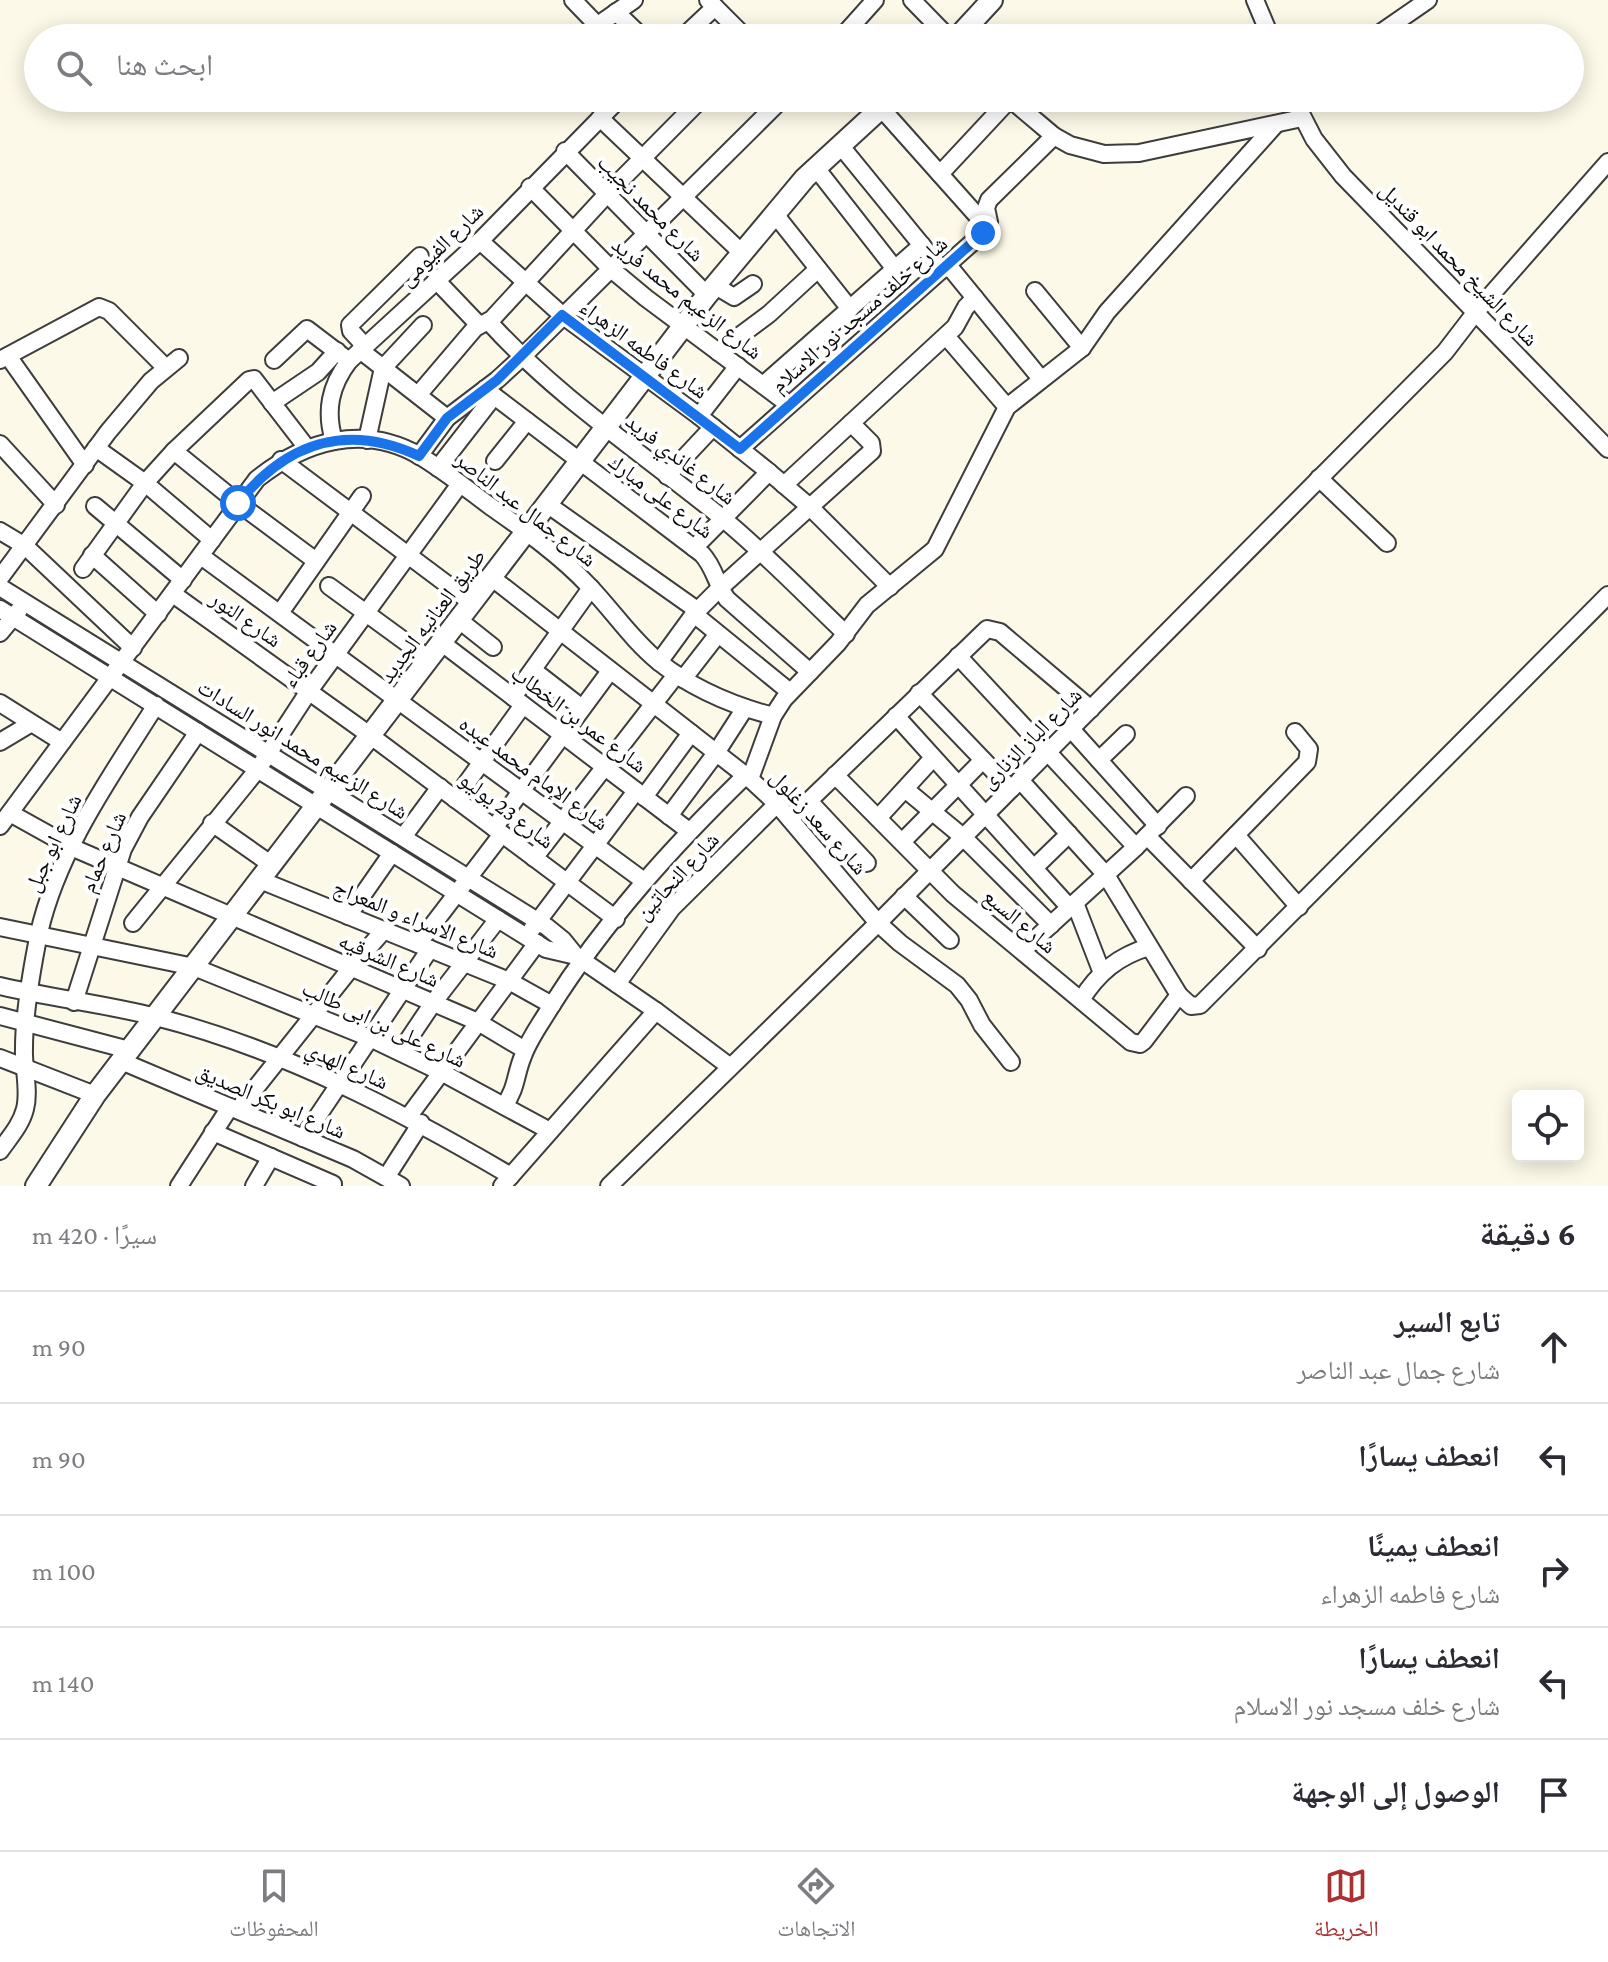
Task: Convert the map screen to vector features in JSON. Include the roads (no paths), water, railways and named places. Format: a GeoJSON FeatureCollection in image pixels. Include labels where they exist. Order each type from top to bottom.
{"type":"FeatureCollection","features":[{"type":"Feature","properties":{"kind":"street"},"geometry":{"type":"LineString","coordinates":[[573,0],[596,24]]}},
{"type":"Feature","properties":{"kind":"street"},"geometry":{"type":"LineString","coordinates":[[598,24],[634,0]]}},
{"type":"Feature","properties":{"kind":"street"},"geometry":{"type":"LineString","coordinates":[[854,24],[875,0]]}},
{"type":"Feature","properties":{"kind":"street"},"geometry":{"type":"LineString","coordinates":[[912,0],[935,24]]}},
{"type":"Feature","properties":{"kind":"street"},"geometry":{"type":"LineString","coordinates":[[970,24],[992,0]]}},
{"type":"Feature","properties":{"kind":"street"},"geometry":{"type":"LineString","coordinates":[[1255,0],[1265,24]]}},
{"type":"Feature","properties":{"kind":"street"},"geometry":{"type":"LineString","coordinates":[[1393,24],[1428,0]]}},
{"type":"Feature","properties":{"kind":"street"},"geometry":{"type":"LineString","coordinates":[[694,24],[711,3],[732,24]]}},
{"type":"Feature","properties":{"kind":"street"},"geometry":{"type":"LineString","coordinates":[[616,12],[628,24]]}},
{"type":"Feature","properties":{"kind":"street","name":"شارع الفيومى"},"geometry":{"type":"LineString","coordinates":[[334,441],[330,399],[353,352],[480,241],[606,112]]}},
{"type":"Feature","properties":{"kind":"street"},"geometry":{"type":"LineString","coordinates":[[418,395],[688,112]]}},
{"type":"Feature","properties":{"kind":"street"},"geometry":{"type":"LineString","coordinates":[[438,468],[490,392],[521,358],[769,112]]}},
{"type":"Feature","properties":{"kind":"street","name":"طريق العنانيه الجديد"},"geometry":{"type":"LineString","coordinates":[[36,1186],[125,1055],[711,290],[774,213],[816,168],[877,112]]}},
{"type":"Feature","properties":{"kind":"street"},"geometry":{"type":"LineString","coordinates":[[894,112],[940,174],[988,228]]}},
{"type":"Feature","properties":{"kind":"street"},"geometry":{"type":"LineString","coordinates":[[940,174],[998,112]]}},
{"type":"Feature","properties":{"kind":"street"},"geometry":{"type":"LineString","coordinates":[[1025,112],[1054,136],[1086,151],[1121,155],[1302,118]]}},
{"type":"Feature","properties":{"kind":"street","name":"شارع الشيخ محمد ابو قنديل"},"geometry":{"type":"LineString","coordinates":[[1299,112],[1314,139],[1343,176],[1608,449]]}},
{"type":"Feature","properties":{"kind":"street"},"geometry":{"type":"LineString","coordinates":[[600,118],[741,252]]}},
{"type":"Feature","properties":{"kind":"street"},"geometry":{"type":"LineString","coordinates":[[504,1106],[517,1084],[525,1050],[580,959],[689,831],[748,777],[773,716],[790,692],[846,634],[867,605],[935,549],[1007,407],[1082,348],[1107,312],[1276,124]]}},
{"type":"Feature","properties":{"kind":"street"},"geometry":{"type":"LineString","coordinates":[[988,228],[986,208],[989,200],[1054,136]]}},
{"type":"Feature","properties":{"kind":"street"},"geometry":{"type":"LineString","coordinates":[[840,145],[922,245],[975,298],[1041,379]]}},
{"type":"Feature","properties":{"kind":"street","name":"شارع محمد نجيب"},"geometry":{"type":"LineString","coordinates":[[565,151],[646,233],[711,290]]}},
{"type":"Feature","properties":{"kind":"street","name":"شارع الباز الزنارى"},"geometry":{"type":"LineString","coordinates":[[609,1186],[878,923],[1445,352],[1475,313],[1608,162]]}},
{"type":"Feature","properties":{"kind":"street"},"geometry":{"type":"LineString","coordinates":[[816,168],[895,269]]}},
{"type":"Feature","properties":{"kind":"street","name":"شارع الزعيم محمد فريد"},"geometry":{"type":"LineString","coordinates":[[530,187],[610,268],[788,404]]}},
{"type":"Feature","properties":{"kind":"street"},"geometry":{"type":"LineString","coordinates":[[774,213],[850,309]]}},
{"type":"Feature","properties":{"kind":"street","name":"شارع خلف مسجد نور الاسلام"},"geometry":{"type":"LineString","coordinates":[[740,449],[988,228]]}},
{"type":"Feature","properties":{"kind":"street","name":"شارع فاطمه الزهراء"},"geometry":{"type":"LineString","coordinates":[[480,241],[562,315],[769,472],[810,507],[890,587]]}},
{"type":"Feature","properties":{"kind":"street"},"geometry":{"type":"LineString","coordinates":[[763,385],[922,245]]}},
{"type":"Feature","properties":{"kind":"street"},"geometry":{"type":"LineString","coordinates":[[353,352],[350,325],[420,256]]}},
{"type":"Feature","properties":{"kind":"street"},"geometry":{"type":"LineString","coordinates":[[718,352],[769,314],[818,269]]}},
{"type":"Feature","properties":{"kind":"street","name":"شارع غاندي فريد"},"geometry":{"type":"LineString","coordinates":[[436,280],[521,358],[605,428],[723,519],[846,634]]}},
{"type":"Feature","properties":{"kind":"street"},"geometry":{"type":"LineString","coordinates":[[392,283],[412,303]]}},
{"type":"Feature","properties":{"kind":"street"},"geometry":{"type":"LineString","coordinates":[[711,290],[734,297],[753,284]]}},
{"type":"Feature","properties":{"kind":"street"},"geometry":{"type":"LineString","coordinates":[[1035,291],[1082,348]]}},
{"type":"Feature","properties":{"kind":"street"},"geometry":{"type":"LineString","coordinates":[[784,485],[946,336],[975,298]]}},
{"type":"Feature","properties":{"kind":"street"},"geometry":{"type":"LineString","coordinates":[[0,578],[138,395],[173,363],[109,311],[99,307],[4,358],[85,465]]}},
{"type":"Feature","properties":{"kind":"street"},"geometry":{"type":"LineString","coordinates":[[367,440],[383,368],[423,325]]}},
{"type":"Feature","properties":{"kind":"street"},"geometry":{"type":"LineString","coordinates":[[274,360],[304,329],[383,368],[447,418]]}},
{"type":"Feature","properties":{"kind":"street"},"geometry":{"type":"LineString","coordinates":[[946,336],[1007,407]]}},
{"type":"Feature","properties":{"kind":"street"},"geometry":{"type":"LineString","coordinates":[[272,403],[353,352]]}},
{"type":"Feature","properties":{"kind":"street"},"geometry":{"type":"LineString","coordinates":[[699,416],[738,366]]}},
{"type":"Feature","properties":{"kind":"street"},"geometry":{"type":"LineString","coordinates":[[158,614],[87,562],[145,483],[249,380],[254,379],[307,448]]}},
{"type":"Feature","properties":{"kind":"street"},"geometry":{"type":"LineString","coordinates":[[419,456],[447,418],[490,392]]}},
{"type":"Feature","properties":{"kind":"street","name":"شارع على مبارك"},"geometry":{"type":"LineString","coordinates":[[490,392],[694,548],[714,569],[720,588],[731,604],[810,672]]}},
{"type":"Feature","properties":{"kind":"street"},"geometry":{"type":"LineString","coordinates":[[495,461],[527,421]]}},
{"type":"Feature","properties":{"kind":"street"},"geometry":{"type":"LineString","coordinates":[[659,662],[695,612],[873,448],[851,423]]}},
{"type":"Feature","properties":{"kind":"street"},"geometry":{"type":"LineString","coordinates":[[667,476],[713,427]]}},
{"type":"Feature","properties":{"kind":"street","name":"شارع جمال عبد الناصر"},"geometry":{"type":"LineString","coordinates":[[4,819],[257,479],[281,460],[307,448],[334,441],[367,440],[394,445],[419,456],[566,563],[630,635],[659,662],[717,698],[773,716]]}},
{"type":"Feature","properties":{"kind":"street"},"geometry":{"type":"LineString","coordinates":[[96,448],[145,483],[212,540]]}},
{"type":"Feature","properties":{"kind":"street"},"geometry":{"type":"LineString","coordinates":[[174,451],[316,561]]}},
{"type":"Feature","properties":{"kind":"street"},"geometry":{"type":"LineString","coordinates":[[2,452],[56,505]]}},
{"type":"Feature","properties":{"kind":"street"},"geometry":{"type":"LineString","coordinates":[[281,460],[472,603]]}},
{"type":"Feature","properties":{"kind":"street"},"geometry":{"type":"LineString","coordinates":[[694,548],[769,472]]}},
{"type":"Feature","properties":{"kind":"street"},"geometry":{"type":"LineString","coordinates":[[1319,478],[1387,543]]}},
{"type":"Feature","properties":{"kind":"street","name":"شارع قباء"},"geometry":{"type":"LineString","coordinates":[[133,923],[258,769],[309,691],[460,484]]}},
{"type":"Feature","properties":{"kind":"street"},"geometry":{"type":"LineString","coordinates":[[280,613],[362,496]]}},
{"type":"Feature","properties":{"kind":"street"},"geometry":{"type":"LineString","coordinates":[[547,504],[695,612],[790,692]]}},
{"type":"Feature","properties":{"kind":"street"},"geometry":{"type":"LineString","coordinates":[[95,506],[183,580]]}},
{"type":"Feature","properties":{"kind":"street"},"geometry":{"type":"LineString","coordinates":[[0,531],[25,546],[133,648]]}},
{"type":"Feature","properties":{"kind":"street","name":"شارع الإمام محمد عبده"},"geometry":{"type":"LineString","coordinates":[[201,556],[644,881]]}},
{"type":"Feature","properties":{"kind":"street","name":"شارع سعد زغلول"},"geometry":{"type":"LineString","coordinates":[[491,577],[748,777],[777,804],[878,923],[957,985],[1011,1062]]}},
{"type":"Feature","properties":{"kind":"street","name":"شارع عمر بن الخطاب"},"geometry":{"type":"LineString","coordinates":[[329,586],[366,613],[518,701],[689,831]]}},
{"type":"Feature","properties":{"kind":"street","name":"شارع الزعيم محمد انور السادات"},"geometry":{"type":"LineString","coordinates":[[0,587],[268,753],[392,853],[531,940],[555,953],[580,959]]}},
{"type":"Feature","properties":{"kind":"street"},"geometry":{"type":"LineString","coordinates":[[455,799],[482,762],[533,670],[591,588]]}},
{"type":"Feature","properties":{"kind":"street","name":"شارع النور"},"geometry":{"type":"LineString","coordinates":[[173,594],[371,736]]}},
{"type":"Feature","properties":{"kind":"street"},"geometry":{"type":"LineString","coordinates":[[919,693],[983,760],[1069,834],[1106,875],[1179,995],[1191,1006],[1200,1005],[1608,595]]}},
{"type":"Feature","properties":{"kind":"street"},"geometry":{"type":"LineString","coordinates":[[0,633],[6,612],[25,602]]}},
{"type":"Feature","properties":{"kind":"street","name":"شارع الزعيم محمد انور السادات"},"geometry":{"type":"LineString","coordinates":[[6,612],[258,769],[403,837],[469,877],[563,940],[580,959],[729,1066]]}},
{"type":"Feature","properties":{"kind":"street"},"geometry":{"type":"LineString","coordinates":[[459,620],[493,647]]}},
{"type":"Feature","properties":{"kind":"street"},"geometry":{"type":"LineString","coordinates":[[790,819],[981,632],[993,629],[1091,709]]}},
{"type":"Feature","properties":{"kind":"street"},"geometry":{"type":"LineString","coordinates":[[534,858],[653,704],[718,634]]}},
{"type":"Feature","properties":{"kind":"street"},"geometry":{"type":"LineString","coordinates":[[958,656],[1048,752],[1147,836],[1258,949]]}},
{"type":"Feature","properties":{"kind":"street"},"geometry":{"type":"LineString","coordinates":[[533,670],[582,708]]}},
{"type":"Feature","properties":{"kind":"street"},"geometry":{"type":"LineString","coordinates":[[303,1138],[402,990],[424,946],[522,791],[610,671]]}},
{"type":"Feature","properties":{"kind":"street"},"geometry":{"type":"LineString","coordinates":[[0,703],[62,742]]}},
{"type":"Feature","properties":{"kind":"street","name":"شارع ابو جبل"},"geometry":{"type":"LineString","coordinates":[[0,1151],[25,1108],[26,1024],[39,934],[53,889],[71,847],[156,705]]}},
{"type":"Feature","properties":{"kind":"street"},"geometry":{"type":"LineString","coordinates":[[669,816],[745,708]]}},
{"type":"Feature","properties":{"kind":"street"},"geometry":{"type":"LineString","coordinates":[[896,716],[1072,906],[1102,973]]}},
{"type":"Feature","properties":{"kind":"street"},"geometry":{"type":"LineString","coordinates":[[0,742],[30,724]]}},
{"type":"Feature","properties":{"kind":"street"},"geometry":{"type":"LineString","coordinates":[[1071,729],[1099,760],[1147,836]]}},
{"type":"Feature","properties":{"kind":"street","name":"شارع حمام"},"geometry":{"type":"LineString","coordinates":[[74,1002],[115,868],[140,817],[198,732]]}},
{"type":"Feature","properties":{"kind":"street"},"geometry":{"type":"LineString","coordinates":[[1191,881],[1307,762],[1309,749],[1295,732]]}},
{"type":"Feature","properties":{"kind":"street"},"geometry":{"type":"LineString","coordinates":[[387,1176],[441,1072],[509,981],[538,922],[596,845],[691,733]]}},
{"type":"Feature","properties":{"kind":"street"},"geometry":{"type":"LineString","coordinates":[[1099,760],[1126,734]]}},
{"type":"Feature","properties":{"kind":"street","name":"شارع 23 يوليو"},"geometry":{"type":"LineString","coordinates":[[371,736],[616,919]]}},
{"type":"Feature","properties":{"kind":"street"},"geometry":{"type":"LineString","coordinates":[[878,818],[933,758]]}},
{"type":"Feature","properties":{"kind":"street"},"geometry":{"type":"LineString","coordinates":[[902,842],[983,760]]}},
{"type":"Feature","properties":{"kind":"street","name":"شارع السبع"},"geometry":{"type":"LineString","coordinates":[[835,775],[953,894],[1131,1042],[1140,1044],[1179,995]]}},
{"type":"Feature","properties":{"kind":"street"},"geometry":{"type":"LineString","coordinates":[[403,837],[440,787]]}},
{"type":"Feature","properties":{"kind":"street"},"geometry":{"type":"LineString","coordinates":[[905,789],[963,837],[1051,925]]}},
{"type":"Feature","properties":{"kind":"street"},"geometry":{"type":"LineString","coordinates":[[1022,951],[1106,875],[1186,796]]}},
{"type":"Feature","properties":{"kind":"street"},"geometry":{"type":"LineString","coordinates":[[809,801],[867,863]]}},
{"type":"Feature","properties":{"kind":"street","name":"شارع النحاتين"},"geometry":{"type":"LineString","coordinates":[[617,984],[672,908],[777,804]]}},
{"type":"Feature","properties":{"kind":"street","name":"شارع الشرقيه"},"geometry":{"type":"LineString","coordinates":[[4,819],[478,1022],[525,1050]]}},
{"type":"Feature","properties":{"kind":"street","name":"شارع الاسراء و المعراج"},"geometry":{"type":"LineString","coordinates":[[212,823],[266,873],[348,916],[509,981],[552,1005]]}},
{"type":"Feature","properties":{"kind":"street"},"geometry":{"type":"LineString","coordinates":[[1034,868],[1069,834]]}},
{"type":"Feature","properties":{"kind":"street"},"geometry":{"type":"LineString","coordinates":[[1236,835],[1299,907]]}},
{"type":"Feature","properties":{"kind":"street"},"geometry":{"type":"LineString","coordinates":[[348,916],[392,853]]}},
{"type":"Feature","properties":{"kind":"street"},"geometry":{"type":"LineString","coordinates":[[904,896],[950,940]]}},
{"type":"Feature","properties":{"kind":"street"},"geometry":{"type":"LineString","coordinates":[[400,1052],[433,1003],[498,919]]}},
{"type":"Feature","properties":{"kind":"street","name":"شارع على بن ابى طالب"},"geometry":{"type":"LineString","coordinates":[[0,927],[194,967],[370,1038],[550,1131]]}},
{"type":"Feature","properties":{"kind":"street"},"geometry":{"type":"LineString","coordinates":[[179,1186],[213,1132],[279,1058],[384,930]]}},
{"type":"Feature","properties":{"kind":"street"},"geometry":{"type":"LineString","coordinates":[[1081,1000],[1102,973],[1124,957],[1149,947]]}},
{"type":"Feature","properties":{"kind":"street","name":"شارع الهدي"},"geometry":{"type":"LineString","coordinates":[[0,986],[155,1017],[243,1044],[415,1120],[507,1181]]}},
{"type":"Feature","properties":{"kind":"street"},"geometry":{"type":"LineString","coordinates":[[507,1181],[656,1011]]}},
{"type":"Feature","properties":{"kind":"street","name":"شارع ابو بكر الصديق"},"geometry":{"type":"LineString","coordinates":[[0,1016],[125,1055],[234,1109],[353,1159],[401,1186]]}},
{"type":"Feature","properties":{"kind":"street"},"geometry":{"type":"LineString","coordinates":[[0,1058],[95,1095]]}},
{"type":"Feature","properties":{"kind":"street"},"geometry":{"type":"LineString","coordinates":[[213,1132],[332,1185],[353,1159]]}},
{"type":"Feature","properties":{"kind":"street"},"geometry":{"type":"LineString","coordinates":[[254,1186],[271,1157]]}}]}
